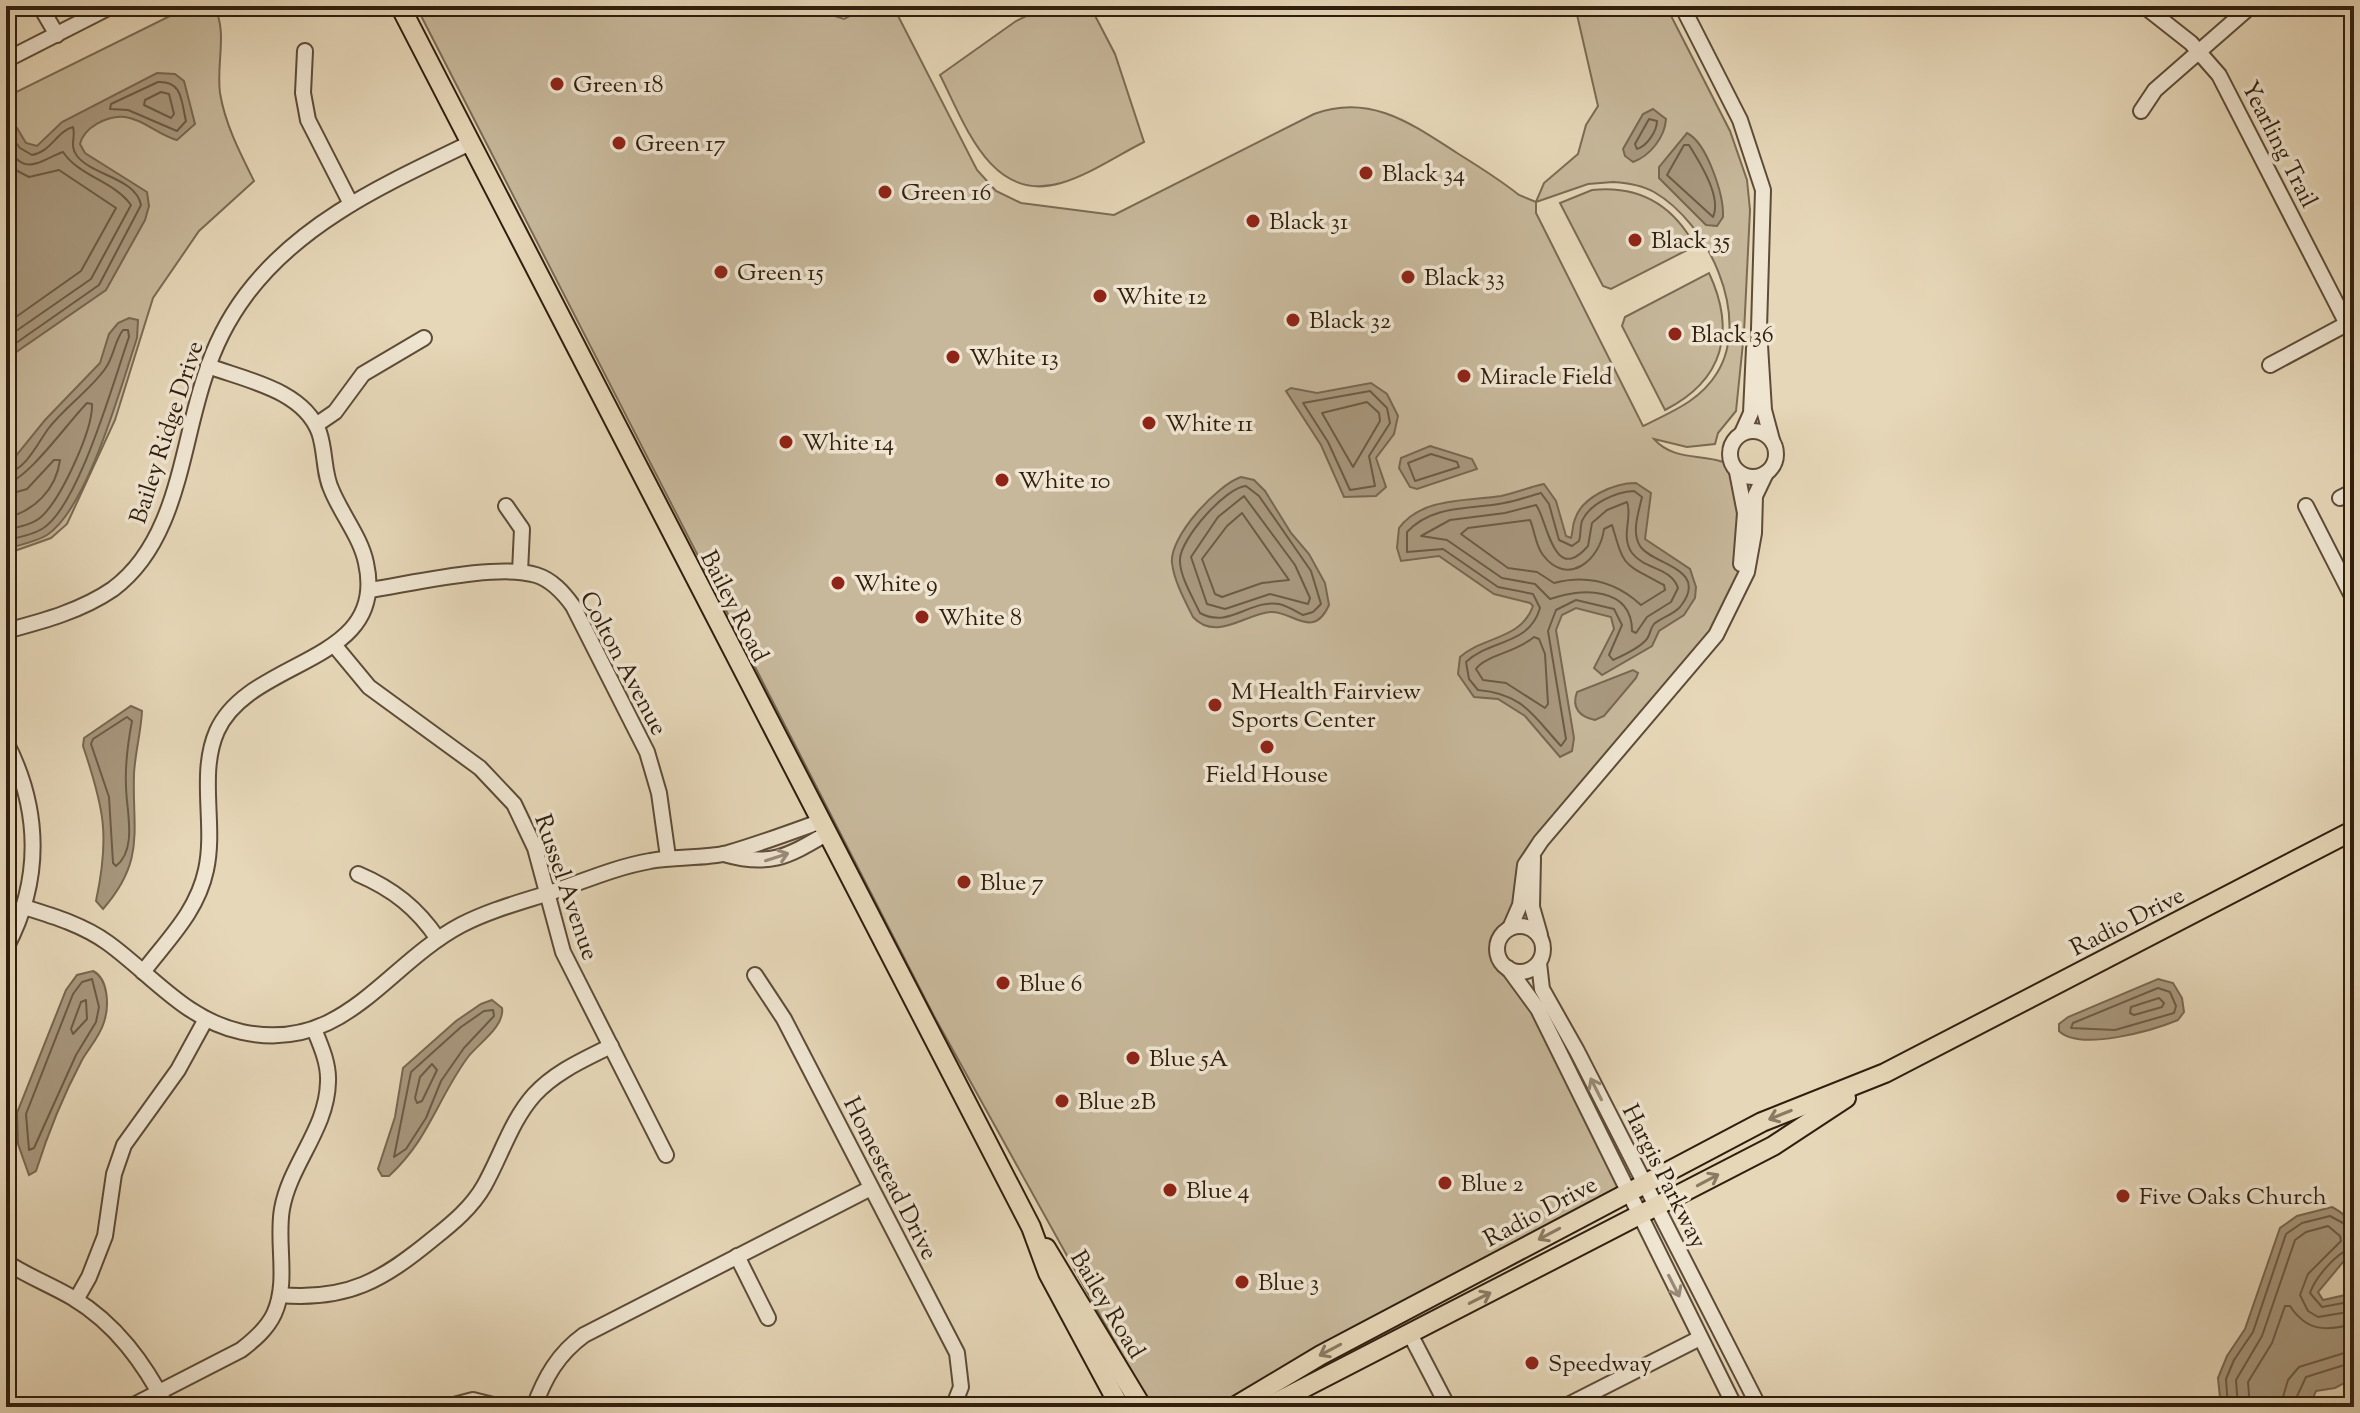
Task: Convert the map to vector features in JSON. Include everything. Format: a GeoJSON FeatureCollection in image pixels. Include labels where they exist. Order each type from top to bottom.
{"type":"FeatureCollection","features":[{"type":"Feature","properties":{"kind":"main road","name":"Bailey Road"},"geometry":{"type":"LineString","coordinates":[[400,6],[822,828],[1031,1227],[1048,1273],[1120,1407]]}},
{"type":"Feature","properties":{"kind":"main road","name":"Radio Drive"},"geometry":{"type":"LineString","coordinates":[[1234,1407],[1334,1348],[1762,1122],[1879,1076],[2354,830]]}},
{"type":"Feature","properties":{"kind":"main road","name":"Radio Drive"},"geometry":{"type":"LineString","coordinates":[[1267,1407],[1773,1146],[1879,1076]]}},
{"type":"Feature","properties":{"kind":"main road","name":"Bailey Road"},"geometry":{"type":"LineString","coordinates":[[1031,1227],[1060,1267],[1142,1407]]}},
{"type":"Feature","properties":{"kind":"street"},"geometry":{"type":"LineString","coordinates":[[40,6],[57,35]]}},
{"type":"Feature","properties":{"kind":"street"},"geometry":{"type":"LineString","coordinates":[[6,60],[112,6]]}},
{"type":"Feature","properties":{"kind":"street"},"geometry":{"type":"LineString","coordinates":[[1533,857],[1531,898],[1544,949],[1539,963],[1521,972],[1508,968],[1500,960],[1497,949],[1501,936],[1510,928],[1520,905],[1525,865],[1548,831],[1716,635],[1738,592],[1751,554],[1755,496],[1775,462],[1764,410],[1759,329],[1763,190],[1740,120],[1682,6]]}},
{"type":"Feature","properties":{"kind":"street","name":"Yearling Trail"},"geometry":{"type":"LineString","coordinates":[[2144,6],[2199,50],[2230,94],[2350,322]]}},
{"type":"Feature","properties":{"kind":"street"},"geometry":{"type":"LineString","coordinates":[[2141,111],[2155,90],[2251,6]]}},
{"type":"Feature","properties":{"kind":"street"},"geometry":{"type":"LineString","coordinates":[[305,51],[303,93],[308,120],[351,204]]}},
{"type":"Feature","properties":{"kind":"street","name":"Bailey Ridge Drive"},"geometry":{"type":"LineString","coordinates":[[6,631],[94,601],[127,577],[140,562],[163,523],[208,366],[230,320],[260,277],[309,230],[351,204],[470,143]]}},
{"type":"Feature","properties":{"kind":"street"},"geometry":{"type":"LineString","coordinates":[[2270,365],[2350,322]]}},
{"type":"Feature","properties":{"kind":"street"},"geometry":{"type":"LineString","coordinates":[[1738,592],[1745,513],[1730,452],[1751,413],[1753,351],[1759,329]]}},
{"type":"Feature","properties":{"kind":"street"},"geometry":{"type":"LineString","coordinates":[[316,425],[335,412],[363,374],[424,338]]}},
{"type":"Feature","properties":{"kind":"street"},"geometry":{"type":"LineString","coordinates":[[143,972],[181,926],[201,889],[209,850],[209,767],[216,733],[224,719],[256,687],[335,646],[356,624],[369,590],[366,560],[328,484],[316,425],[292,398],[208,366]]}},
{"type":"Feature","properties":{"kind":"street"},"geometry":{"type":"LineString","coordinates":[[1742,433],[1755,431],[1772,440]]}},
{"type":"Feature","properties":{"kind":"street"},"geometry":{"type":"LineString","coordinates":[[1737,472],[1752,478],[1766,473]]}},
{"type":"Feature","properties":{"kind":"street"},"geometry":{"type":"LineString","coordinates":[[2340,498],[2354,491]]}},
{"type":"Feature","properties":{"kind":"street"},"geometry":{"type":"LineString","coordinates":[[506,506],[522,529],[520,572]]}},
{"type":"Feature","properties":{"kind":"street"},"geometry":{"type":"LineString","coordinates":[[2306,506],[2354,600]]}},
{"type":"Feature","properties":{"kind":"street","name":"Colton Avenue"},"geometry":{"type":"LineString","coordinates":[[369,590],[492,572],[520,572],[546,579],[573,606],[647,752],[659,793],[668,857]]}},
{"type":"Feature","properties":{"kind":"street","name":"Russel Avenue"},"geometry":{"type":"LineString","coordinates":[[335,646],[357,675],[383,699],[480,768],[506,792],[530,834],[563,952],[666,1155]]}},
{"type":"Feature","properties":{"kind":"street"},"geometry":{"type":"LineString","coordinates":[[6,742],[23,779],[32,821],[34,864],[24,907],[6,948]]}},
{"type":"Feature","properties":{"kind":"street"},"geometry":{"type":"LineString","coordinates":[[724,854],[748,861],[777,859],[822,828]]}},
{"type":"Feature","properties":{"kind":"street"},"geometry":{"type":"LineString","coordinates":[[24,907],[90,932],[179,1003],[206,1019],[259,1035],[314,1029],[357,1008],[438,939],[475,918],[627,866],[668,857],[724,854],[822,828]]}},
{"type":"Feature","properties":{"kind":"street"},"geometry":{"type":"LineString","coordinates":[[358,874],[384,885],[409,904],[438,939]]}},
{"type":"Feature","properties":{"kind":"street"},"geometry":{"type":"LineString","coordinates":[[1510,928],[1523,926],[1540,935]]}},
{"type":"Feature","properties":{"kind":"street","name":"Hargis Parkway"},"geometry":{"type":"LineString","coordinates":[[1539,963],[1545,996],[1636,1188],[1639,1216],[1735,1407]]}},
{"type":"Feature","properties":{"kind":"street","name":"Hargis Parkway"},"geometry":{"type":"LineString","coordinates":[[1508,968],[1538,1009],[1636,1188],[1656,1207],[1759,1407]]}},
{"type":"Feature","properties":{"kind":"street","name":"Homestead Drive"},"geometry":{"type":"LineString","coordinates":[[755,975],[784,1019],[957,1353],[961,1387],[953,1407]]}},
{"type":"Feature","properties":{"kind":"street"},"geometry":{"type":"LineString","coordinates":[[76,1300],[105,1236],[114,1174],[124,1145],[178,1070],[206,1019]]}},
{"type":"Feature","properties":{"kind":"street"},"geometry":{"type":"LineString","coordinates":[[130,1407],[254,1340],[274,1314],[280,1295],[282,1208],[298,1160],[318,1125],[327,1096],[327,1068],[314,1029]]}},
{"type":"Feature","properties":{"kind":"street"},"geometry":{"type":"LineString","coordinates":[[280,1295],[336,1294],[369,1284],[398,1268],[453,1223],[476,1199],[514,1124],[535,1095],[565,1069],[611,1046]]}},
{"type":"Feature","properties":{"kind":"street"},"geometry":{"type":"LineString","coordinates":[[534,1407],[549,1371],[571,1345],[871,1188]]}},
{"type":"Feature","properties":{"kind":"street"},"geometry":{"type":"LineString","coordinates":[[737,1256],[768,1318]]}},
{"type":"Feature","properties":{"kind":"street"},"geometry":{"type":"LineString","coordinates":[[6,1262],[76,1300],[124,1341],[167,1407]]}},
{"type":"Feature","properties":{"kind":"street"},"geometry":{"type":"LineString","coordinates":[[1410,1334],[1448,1407]]}},
{"type":"Feature","properties":{"kind":"street"},"geometry":{"type":"LineString","coordinates":[[1564,1407],[1700,1338]]}},
{"type":"Feature","properties":{"kind":"street"},"geometry":{"type":"LineString","coordinates":[[446,1407],[473,1400],[501,1407]]}},
{"type":"Feature","properties":{"kind":"shaded area"},"geometry":{"type":"Polygon","coordinates":[[[214,6],[221,37],[219,82],[222,105],[254,181],[199,231],[153,298],[115,420],[67,524],[51,538],[6,554],[6,97],[176,13],[214,6]]]}},
{"type":"Feature","properties":{"kind":"shaded area","name":"M Health Fairview Sports Center"},"geometry":{"type":"Polygon","coordinates":[[[416,6],[821,6],[825,13],[844,19],[869,6],[893,6],[977,170],[996,191],[1021,203],[1114,215],[1314,114],[1334,108],[1354,107],[1372,109],[1407,122],[1519,195],[1536,202],[1544,183],[1578,154],[1586,125],[1598,106],[1575,6],[1666,6],[1730,131],[1747,180],[1750,210],[1744,333],[1736,411],[1718,433],[1715,444],[1687,447],[1654,439],[1672,451],[1733,466],[1742,536],[1738,588],[1733,605],[1548,831],[1497,949],[1500,960],[1516,977],[1628,1192],[1234,1407],[1151,1407],[934,1016],[416,6]],[[1613,182],[1588,184],[1536,202],[1536,213],[1643,426],[1693,398],[1717,373],[1727,350],[1730,325],[1727,299],[1707,248],[1692,225],[1674,206],[1640,186],[1613,182]]]}},
{"type":"Feature","properties":{"kind":"shaded area"},"geometry":{"type":"Polygon","coordinates":[[[1046,6],[1090,6],[1115,54],[1144,142],[1072,179],[1037,186],[1016,182],[999,171],[984,155],[940,75],[1016,21],[1046,6]]]}},
{"type":"Feature","properties":{"kind":"shaded area","name":"Black 35"},"geometry":{"type":"Polygon","coordinates":[[[1592,190],[1625,191],[1653,201],[1676,219],[1695,246],[1611,289],[1603,286],[1560,203],[1592,190]]]}},
{"type":"Feature","properties":{"kind":"shaded area","name":"Black 36"},"geometry":{"type":"Polygon","coordinates":[[[1709,273],[1722,315],[1719,352],[1701,384],[1665,410],[1622,326],[1625,317],[1709,273]]]}},
{"type":"Feature","properties":{"kind":"water"},"geometry":{"type":"Polygon","coordinates":[[[157,73],[175,74],[184,81],[195,124],[177,140],[132,118],[111,118],[86,132],[80,144],[85,153],[147,192],[149,206],[145,220],[106,290],[6,359],[6,121],[17,128],[26,143],[37,146],[62,122],[157,73]]]}},
{"type":"Feature","properties":{"kind":"water"},"geometry":{"type":"Polygon","coordinates":[[[1653,109],[1666,119],[1663,132],[1651,151],[1633,162],[1625,156],[1623,149],[1643,114],[1653,109]]]}},
{"type":"Feature","properties":{"kind":"water"},"geometry":{"type":"Polygon","coordinates":[[[1687,133],[1701,147],[1717,183],[1723,217],[1717,226],[1706,225],[1659,178],[1659,167],[1687,133]]]}},
{"type":"Feature","properties":{"kind":"water"},"geometry":{"type":"Polygon","coordinates":[[[129,318],[138,320],[137,338],[101,444],[76,500],[62,521],[47,535],[6,549],[6,468],[45,420],[100,363],[109,334],[118,323],[129,318]]]}},
{"type":"Feature","properties":{"kind":"water"},"geometry":{"type":"Polygon","coordinates":[[[1371,383],[1387,394],[1398,416],[1394,434],[1376,458],[1386,487],[1376,496],[1344,497],[1321,445],[1286,391],[1291,388],[1317,393],[1371,383]]]}},
{"type":"Feature","properties":{"kind":"water"},"geometry":{"type":"Polygon","coordinates":[[[1430,446],[1472,459],[1477,469],[1417,489],[1410,487],[1399,468],[1401,458],[1430,446]]]}},
{"type":"Feature","properties":{"kind":"water"},"geometry":{"type":"Polygon","coordinates":[[[1241,477],[1254,480],[1265,491],[1291,533],[1309,554],[1325,583],[1329,605],[1316,621],[1309,623],[1270,612],[1231,625],[1211,627],[1193,617],[1175,577],[1173,552],[1196,513],[1220,490],[1241,477]]]}},
{"type":"Feature","properties":{"kind":"water"},"geometry":{"type":"Polygon","coordinates":[[[1636,483],[1651,493],[1645,539],[1690,569],[1696,587],[1695,598],[1684,615],[1659,631],[1652,646],[1602,675],[1594,668],[1614,629],[1611,617],[1576,608],[1562,615],[1556,630],[1574,738],[1572,751],[1560,757],[1525,716],[1498,699],[1474,697],[1458,674],[1460,657],[1511,632],[1527,617],[1533,606],[1494,594],[1439,556],[1401,561],[1397,548],[1399,528],[1420,511],[1446,502],[1501,496],[1544,484],[1556,501],[1566,536],[1571,538],[1574,522],[1584,504],[1609,489],[1636,483]]]}},
{"type":"Feature","properties":{"kind":"water"},"geometry":{"type":"Polygon","coordinates":[[[1633,670],[1638,673],[1636,678],[1604,716],[1595,720],[1578,711],[1575,703],[1577,692],[1633,670]]]}},
{"type":"Feature","properties":{"kind":"water"},"geometry":{"type":"Polygon","coordinates":[[[131,706],[142,711],[134,774],[134,844],[126,875],[103,909],[96,901],[103,858],[103,822],[83,746],[84,738],[131,706]]]}},
{"type":"Feature","properties":{"kind":"water"},"geometry":{"type":"Polygon","coordinates":[[[93,971],[105,987],[107,1009],[104,1022],[68,1087],[36,1171],[29,1175],[18,1144],[17,1113],[66,990],[77,975],[93,971]]]}},
{"type":"Feature","properties":{"kind":"water"},"geometry":{"type":"Polygon","coordinates":[[[2158,979],[2173,983],[2182,998],[2184,1012],[2178,1020],[2152,1029],[2100,1039],[2083,1040],[2059,1031],[2059,1024],[2068,1017],[2158,979]]]}},
{"type":"Feature","properties":{"kind":"water"},"geometry":{"type":"Polygon","coordinates":[[[492,1000],[502,1008],[500,1021],[468,1057],[424,1133],[403,1162],[389,1176],[382,1176],[378,1169],[395,1117],[403,1068],[456,1021],[492,1000]]]}},
{"type":"Feature","properties":{"kind":"water"},"geometry":{"type":"Polygon","coordinates":[[[2332,1207],[2351,1224],[2354,1249],[2318,1292],[2323,1300],[2354,1293],[2354,1378],[2335,1388],[2316,1391],[2309,1407],[2221,1407],[2218,1378],[2227,1356],[2245,1329],[2280,1228],[2297,1216],[2332,1207]]]}},
{"type":"Feature","properties":{"kind":"place","name":"Green 18"},"geometry":{"type":"Point","coordinates":[557,84]}},
{"type":"Feature","properties":{"kind":"place","name":"Green 17"},"geometry":{"type":"Point","coordinates":[619,143]}},
{"type":"Feature","properties":{"kind":"place","name":"Black 34"},"geometry":{"type":"Point","coordinates":[1366,173]}},
{"type":"Feature","properties":{"kind":"place","name":"Green 16"},"geometry":{"type":"Point","coordinates":[885,192]}},
{"type":"Feature","properties":{"kind":"place","name":"Black 31"},"geometry":{"type":"Point","coordinates":[1253,221]}},
{"type":"Feature","properties":{"kind":"place","name":"Black 35"},"geometry":{"type":"Point","coordinates":[1635,240]}},
{"type":"Feature","properties":{"kind":"place","name":"Green 15"},"geometry":{"type":"Point","coordinates":[721,272]}},
{"type":"Feature","properties":{"kind":"place","name":"Black 33"},"geometry":{"type":"Point","coordinates":[1408,277]}},
{"type":"Feature","properties":{"kind":"place","name":"White 12"},"geometry":{"type":"Point","coordinates":[1100,296]}},
{"type":"Feature","properties":{"kind":"place","name":"Black 32"},"geometry":{"type":"Point","coordinates":[1293,320]}},
{"type":"Feature","properties":{"kind":"place","name":"Black 36"},"geometry":{"type":"Point","coordinates":[1675,334]}},
{"type":"Feature","properties":{"kind":"place","name":"White 13"},"geometry":{"type":"Point","coordinates":[953,357]}},
{"type":"Feature","properties":{"kind":"place","name":"Miracle Field"},"geometry":{"type":"Point","coordinates":[1464,376]}},
{"type":"Feature","properties":{"kind":"place","name":"White 11"},"geometry":{"type":"Point","coordinates":[1149,423]}},
{"type":"Feature","properties":{"kind":"place","name":"White 14"},"geometry":{"type":"Point","coordinates":[786,442]}},
{"type":"Feature","properties":{"kind":"place","name":"White 10"},"geometry":{"type":"Point","coordinates":[1002,480]}},
{"type":"Feature","properties":{"kind":"place","name":"White 9"},"geometry":{"type":"Point","coordinates":[838,583]}},
{"type":"Feature","properties":{"kind":"place","name":"White 8"},"geometry":{"type":"Point","coordinates":[922,617]}},
{"type":"Feature","properties":{"kind":"place","name":"M Health Fairview Sports Center"},"geometry":{"type":"Point","coordinates":[1215,705]}},
{"type":"Feature","properties":{"kind":"place","name":"Field House"},"geometry":{"type":"Point","coordinates":[1267,747]}},
{"type":"Feature","properties":{"kind":"place","name":"Blue 7"},"geometry":{"type":"Point","coordinates":[964,882]}},
{"type":"Feature","properties":{"kind":"place","name":"Blue 6"},"geometry":{"type":"Point","coordinates":[1003,983]}},
{"type":"Feature","properties":{"kind":"place","name":"Blue 5A"},"geometry":{"type":"Point","coordinates":[1133,1058]}},
{"type":"Feature","properties":{"kind":"place","name":"Blue 2B"},"geometry":{"type":"Point","coordinates":[1062,1101]}},
{"type":"Feature","properties":{"kind":"place","name":"Blue 2"},"geometry":{"type":"Point","coordinates":[1445,1183]}},
{"type":"Feature","properties":{"kind":"place","name":"Blue 4"},"geometry":{"type":"Point","coordinates":[1170,1190]}},
{"type":"Feature","properties":{"kind":"place","name":"Five Oaks Church"},"geometry":{"type":"Point","coordinates":[2123,1196]}},
{"type":"Feature","properties":{"kind":"place","name":"Blue 3"},"geometry":{"type":"Point","coordinates":[1242,1282]}},
{"type":"Feature","properties":{"kind":"place","name":"Speedway"},"geometry":{"type":"Point","coordinates":[1532,1363]}}]}
